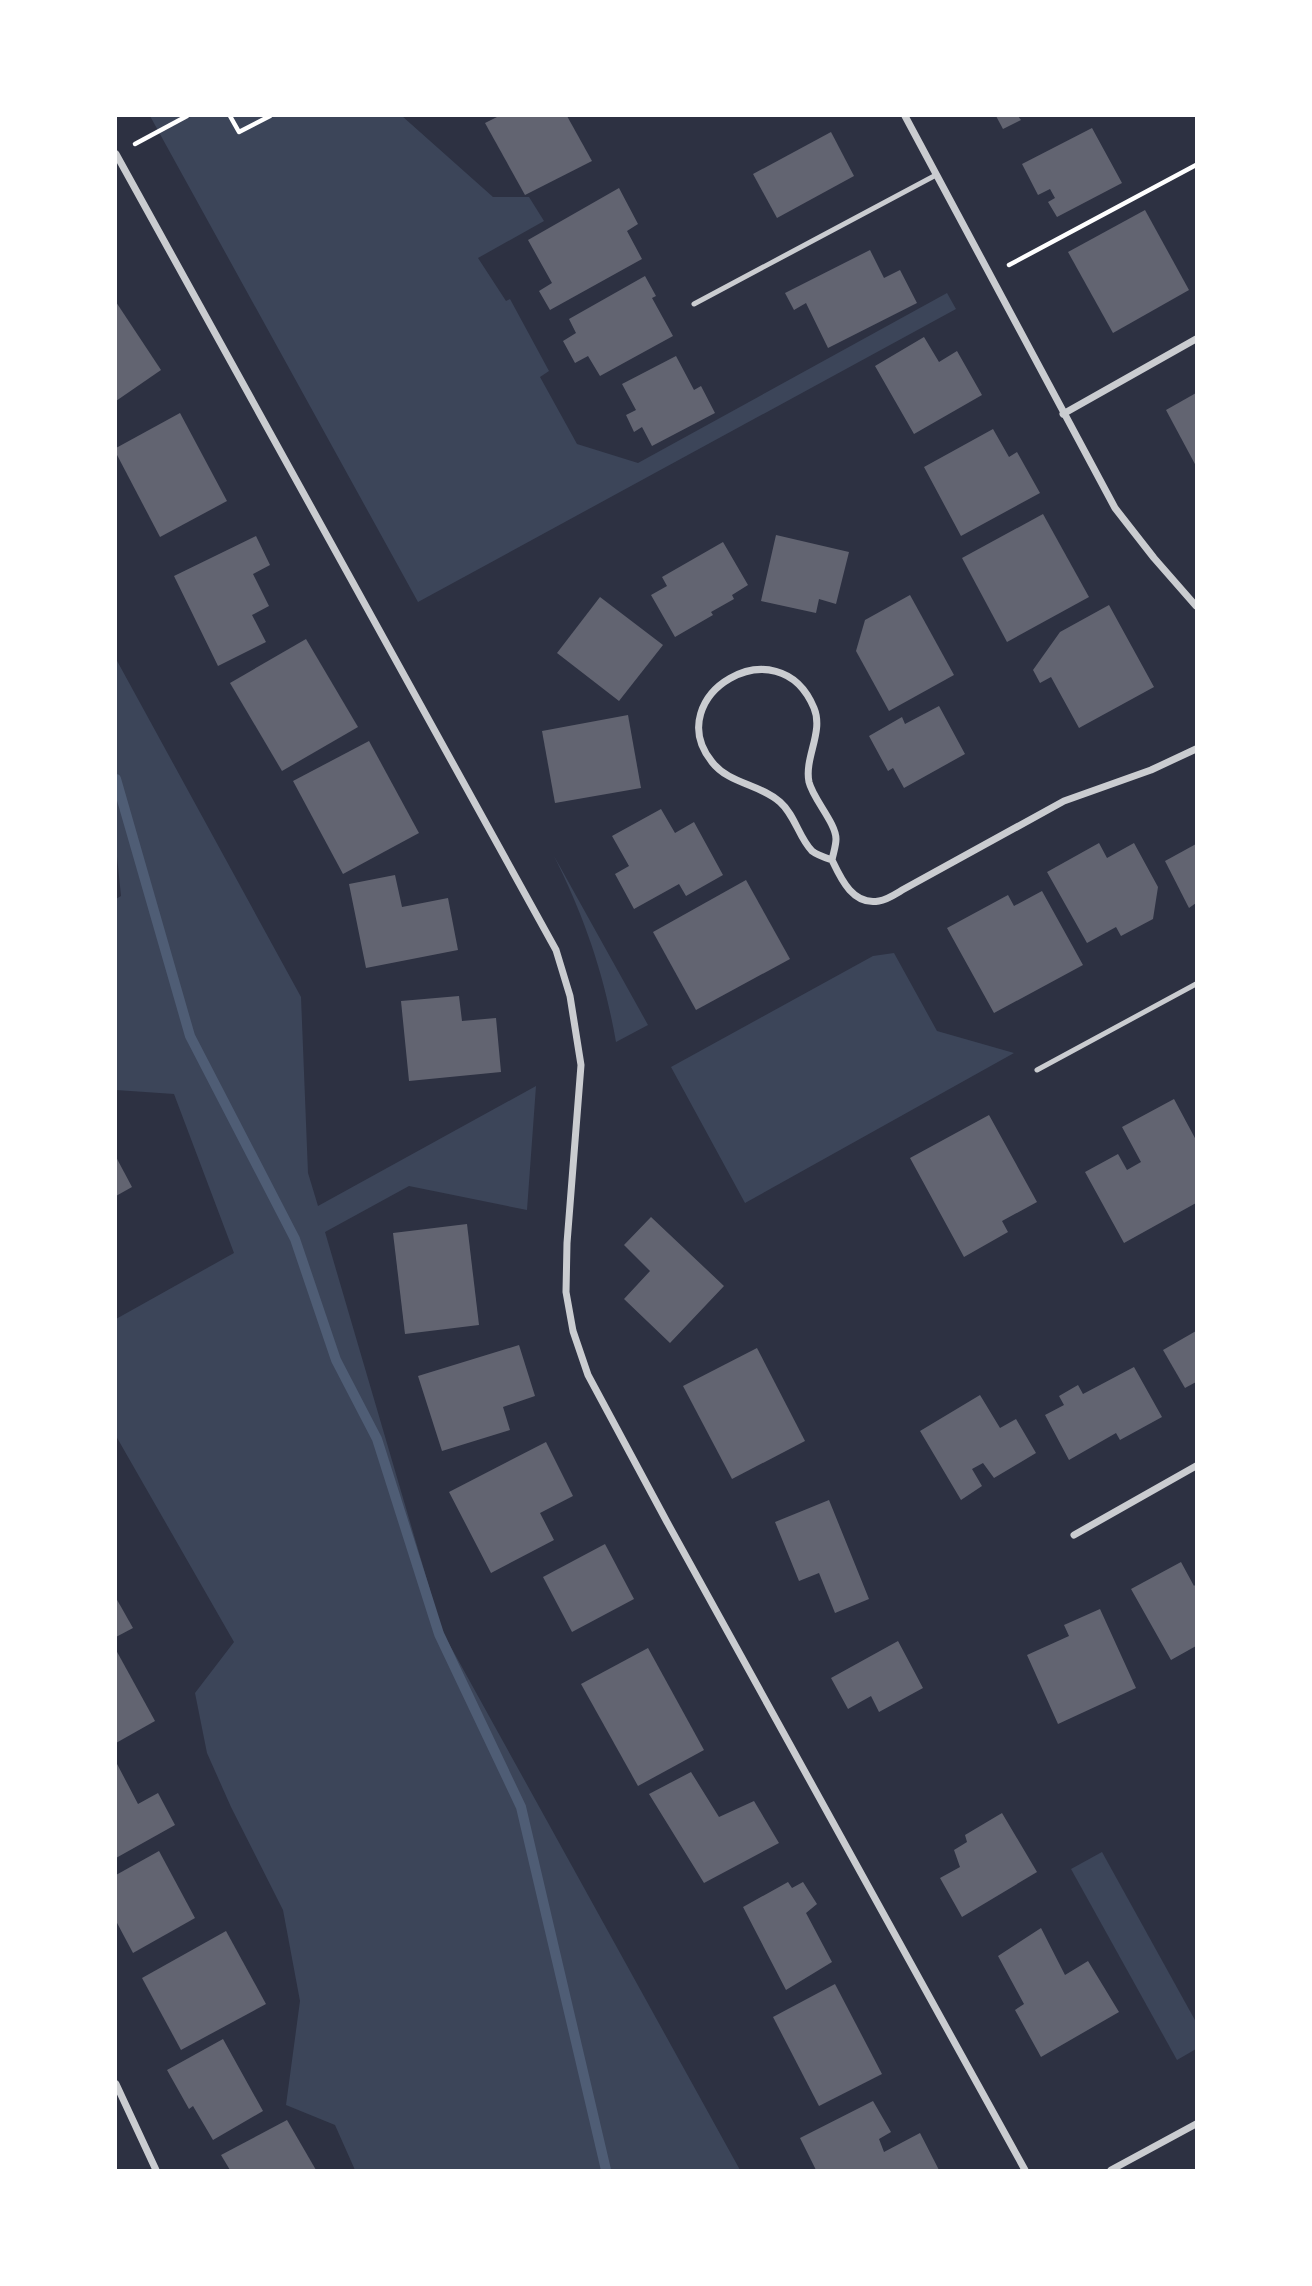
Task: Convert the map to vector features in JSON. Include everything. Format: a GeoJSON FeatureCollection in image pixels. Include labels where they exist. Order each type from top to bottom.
{"type":"FeatureCollection","features":[{"type":"Feature","properties":{"kind":"street"},"geometry":{"type":"LineString","coordinates":[[905,116],[1115,508],[1196,606]]}},
{"type":"Feature","properties":{"kind":"street"},"geometry":{"type":"LineString","coordinates":[[116,154],[555,950],[570,996],[581,1065],[567,1243],[566,1292],[573,1331],[588,1375],[1026,2171]]}},
{"type":"Feature","properties":{"kind":"street"},"geometry":{"type":"LineString","coordinates":[[1063,414],[1196,340]]}},
{"type":"Feature","properties":{"kind":"street"},"geometry":{"type":"LineString","coordinates":[[832,860],[813,852],[783,804],[769,793],[727,776],[704,751],[699,733],[699,718],[705,704],[726,679],[755,668],[769,670],[782,673],[808,695],[816,711],[809,780],[836,837],[832,860],[849,892],[865,901],[879,901],[1064,801],[1151,769],[1196,749]]}},
{"type":"Feature","properties":{"kind":"street"},"geometry":{"type":"LineString","coordinates":[[1074,1535],[1196,1466]]}},
{"type":"Feature","properties":{"kind":"street"},"geometry":{"type":"LineString","coordinates":[[116,2084],[156,2171]]}},
{"type":"Feature","properties":{"kind":"street"},"geometry":{"type":"LineString","coordinates":[[1111,2171],[1196,2124]]}},
{"type":"Feature","properties":{"kind":"lane"},"geometry":{"type":"LineString","coordinates":[[694,304],[936,175]]}},
{"type":"Feature","properties":{"kind":"lane"},"geometry":{"type":"LineString","coordinates":[[1037,1070],[1196,984]]}},
{"type":"Feature","properties":{"kind":"path"},"geometry":{"type":"LineString","coordinates":[[116,154],[187,116]]}},
{"type":"Feature","properties":{"kind":"path"},"geometry":{"type":"LineString","coordinates":[[230,116],[239,132],[270,116]]}},
{"type":"Feature","properties":{"kind":"path"},"geometry":{"type":"LineString","coordinates":[[990,276],[1196,165]]}},
{"type":"Feature","properties":{"kind":"shaded area"},"geometry":{"type":"Polygon","coordinates":[[[150,116],[402,116],[493,197],[529,197],[544,221],[478,258],[506,301],[510,299],[549,371],[540,377],[577,444],[638,463],[947,293],[956,309],[418,602],[150,116]]]}},
{"type":"Feature","properties":{"kind":"shaded area"},"geometry":{"type":"Polygon","coordinates":[[[116,659],[301,997],[308,1173],[318,1206],[536,1086],[527,1210],[409,1186],[325,1232],[442,1631],[740,2170],[355,2170],[335,2125],[286,2105],[300,2001],[283,1910],[207,1753],[195,1693],[234,1642],[116,1436],[116,1319],[234,1253],[174,1094],[116,1090],[116,899],[121,896],[116,847],[116,659]]]}},
{"type":"Feature","properties":{"kind":"shaded area"},"geometry":{"type":"Polygon","coordinates":[[[554,856],[648,1025],[616,1042],[606,993],[592,947],[554,856]]]}},
{"type":"Feature","properties":{"kind":"shaded area"},"geometry":{"type":"Polygon","coordinates":[[[894,953],[937,1031],[1014,1053],[745,1203],[671,1067],[873,956],[894,953]]]}},
{"type":"Feature","properties":{"kind":"shaded area"},"geometry":{"type":"Polygon","coordinates":[[[1102,1852],[1196,2022],[1196,2049],[1177,2060],[1071,1869],[1102,1852]]]}},
{"type":"Feature","properties":{"kind":"building"},"geometry":{"type":"Polygon","coordinates":[[[499,116],[567,116],[592,161],[525,195],[485,123],[499,116]]]}},
{"type":"Feature","properties":{"kind":"building"},"geometry":{"type":"Polygon","coordinates":[[[996,116],[1018,116],[1021,120],[1003,129],[996,116]]]}},
{"type":"Feature","properties":{"kind":"building"},"geometry":{"type":"Polygon","coordinates":[[[1092,128],[1122,183],[1057,217],[1048,202],[1055,198],[1050,189],[1038,195],[1022,164],[1092,128]]]}},
{"type":"Feature","properties":{"kind":"building"},"geometry":{"type":"Polygon","coordinates":[[[831,132],[854,176],[777,218],[753,174],[831,132]]]}},
{"type":"Feature","properties":{"kind":"building"},"geometry":{"type":"Polygon","coordinates":[[[619,188],[638,224],[627,231],[642,259],[550,310],[539,291],[552,283],[528,240],[619,188]]]}},
{"type":"Feature","properties":{"kind":"building"},"geometry":{"type":"Polygon","coordinates":[[[1145,210],[1189,290],[1113,333],[1068,252],[1145,210]]]}},
{"type":"Feature","properties":{"kind":"building"},"geometry":{"type":"Polygon","coordinates":[[[870,250],[884,278],[900,270],[917,303],[828,348],[806,303],[794,310],[785,293],[870,250]]]}},
{"type":"Feature","properties":{"kind":"building"},"geometry":{"type":"Polygon","coordinates":[[[645,276],[656,296],[652,298],[673,336],[600,376],[588,356],[575,363],[563,341],[576,333],[569,319],[645,276]]]}},
{"type":"Feature","properties":{"kind":"building"},"geometry":{"type":"Polygon","coordinates":[[[116,302],[161,370],[116,401],[116,302]]]}},
{"type":"Feature","properties":{"kind":"building"},"geometry":{"type":"Polygon","coordinates":[[[924,337],[939,362],[957,351],[982,395],[914,434],[875,366],[924,337]]]}},
{"type":"Feature","properties":{"kind":"building"},"geometry":{"type":"Polygon","coordinates":[[[676,356],[694,390],[701,386],[715,413],[652,446],[642,427],[634,432],[626,415],[636,410],[622,384],[676,356]]]}},
{"type":"Feature","properties":{"kind":"building"},"geometry":{"type":"Polygon","coordinates":[[[1196,393],[1196,466],[1166,410],[1196,393]]]}},
{"type":"Feature","properties":{"kind":"building"},"geometry":{"type":"Polygon","coordinates":[[[180,413],[227,501],[160,537],[116,453],[116,448],[180,413]]]}},
{"type":"Feature","properties":{"kind":"building"},"geometry":{"type":"Polygon","coordinates":[[[993,429],[1009,457],[1017,452],[1040,493],[961,536],[924,467],[993,429]]]}},
{"type":"Feature","properties":{"kind":"building"},"geometry":{"type":"Polygon","coordinates":[[[1043,514],[1089,597],[1007,642],[962,558],[1043,514]]]}},
{"type":"Feature","properties":{"kind":"building"},"geometry":{"type":"Polygon","coordinates":[[[776,535],[849,552],[836,604],[819,599],[816,613],[761,601],[776,535]]]}},
{"type":"Feature","properties":{"kind":"building"},"geometry":{"type":"Polygon","coordinates":[[[256,536],[270,565],[253,574],[269,606],[252,615],[266,642],[218,666],[174,576],[256,536]]]}},
{"type":"Feature","properties":{"kind":"building"},"geometry":{"type":"Polygon","coordinates":[[[723,542],[748,585],[732,595],[734,599],[711,612],[713,615],[675,637],[651,595],[667,586],[662,577],[723,542]]]}},
{"type":"Feature","properties":{"kind":"building"},"geometry":{"type":"Polygon","coordinates":[[[910,595],[954,675],[889,711],[856,651],[865,620],[910,595]]]}},
{"type":"Feature","properties":{"kind":"building"},"geometry":{"type":"Polygon","coordinates":[[[600,597],[663,645],[619,701],[557,653],[600,597]]]}},
{"type":"Feature","properties":{"kind":"building"},"geometry":{"type":"Polygon","coordinates":[[[1109,605],[1154,687],[1079,728],[1051,677],[1040,683],[1033,670],[1060,632],[1109,605]]]}},
{"type":"Feature","properties":{"kind":"building"},"geometry":{"type":"Polygon","coordinates":[[[306,639],[358,727],[282,771],[230,683],[306,639]]]}},
{"type":"Feature","properties":{"kind":"building"},"geometry":{"type":"Polygon","coordinates":[[[939,706],[965,754],[904,788],[893,768],[888,771],[869,736],[902,717],[905,724],[939,706]]]}},
{"type":"Feature","properties":{"kind":"building"},"geometry":{"type":"Polygon","coordinates":[[[628,715],[641,788],[555,803],[542,731],[628,715]]]}},
{"type":"Feature","properties":{"kind":"building"},"geometry":{"type":"Polygon","coordinates":[[[369,741],[419,833],[343,874],[293,781],[369,741]]]}},
{"type":"Feature","properties":{"kind":"building"},"geometry":{"type":"Polygon","coordinates":[[[661,809],[675,833],[694,822],[723,875],[686,896],[679,884],[634,909],[615,874],[629,866],[612,836],[661,809]]]}},
{"type":"Feature","properties":{"kind":"building"},"geometry":{"type":"Polygon","coordinates":[[[1099,843],[1107,858],[1134,843],[1158,887],[1153,919],[1121,936],[1116,927],[1087,943],[1047,872],[1099,843]]]}},
{"type":"Feature","properties":{"kind":"building"},"geometry":{"type":"Polygon","coordinates":[[[1196,844],[1196,903],[1189,908],[1165,861],[1196,844]]]}},
{"type":"Feature","properties":{"kind":"building"},"geometry":{"type":"Polygon","coordinates":[[[395,875],[402,907],[448,898],[458,950],[366,968],[349,884],[395,875]]]}},
{"type":"Feature","properties":{"kind":"building"},"geometry":{"type":"Polygon","coordinates":[[[746,880],[790,959],[696,1010],[653,932],[746,880]]]}},
{"type":"Feature","properties":{"kind":"building"},"geometry":{"type":"Polygon","coordinates":[[[1042,891],[1083,965],[994,1013],[947,928],[1008,895],[1014,906],[1042,891]]]}},
{"type":"Feature","properties":{"kind":"building"},"geometry":{"type":"Polygon","coordinates":[[[459,996],[462,1021],[496,1018],[501,1072],[409,1081],[401,1001],[459,996]]]}},
{"type":"Feature","properties":{"kind":"building"},"geometry":{"type":"Polygon","coordinates":[[[1174,1099],[1196,1140],[1196,1203],[1124,1243],[1085,1172],[1118,1154],[1127,1170],[1141,1162],[1122,1127],[1174,1099]]]}},
{"type":"Feature","properties":{"kind":"building"},"geometry":{"type":"Polygon","coordinates":[[[989,1115],[1037,1202],[1002,1221],[1008,1232],[964,1257],[910,1158],[989,1115]]]}},
{"type":"Feature","properties":{"kind":"building"},"geometry":{"type":"Polygon","coordinates":[[[116,1157],[132,1187],[116,1196],[116,1157]]]}},
{"type":"Feature","properties":{"kind":"building"},"geometry":{"type":"Polygon","coordinates":[[[651,1217],[724,1286],[670,1343],[624,1299],[650,1271],[624,1245],[651,1217]]]}},
{"type":"Feature","properties":{"kind":"building"},"geometry":{"type":"Polygon","coordinates":[[[467,1224],[479,1325],[405,1334],[393,1233],[467,1224]]]}},
{"type":"Feature","properties":{"kind":"building"},"geometry":{"type":"Polygon","coordinates":[[[1196,1331],[1196,1382],[1185,1388],[1163,1350],[1196,1331]]]}},
{"type":"Feature","properties":{"kind":"building"},"geometry":{"type":"Polygon","coordinates":[[[519,1345],[535,1396],[503,1407],[510,1430],[442,1451],[418,1376],[519,1345]]]}},
{"type":"Feature","properties":{"kind":"building"},"geometry":{"type":"Polygon","coordinates":[[[757,1348],[805,1441],[732,1479],[683,1386],[757,1348]]]}},
{"type":"Feature","properties":{"kind":"building"},"geometry":{"type":"Polygon","coordinates":[[[1134,1367],[1162,1417],[1120,1440],[1116,1433],[1069,1460],[1045,1415],[1064,1405],[1059,1396],[1078,1385],[1083,1394],[1134,1367]]]}},
{"type":"Feature","properties":{"kind":"building"},"geometry":{"type":"Polygon","coordinates":[[[980,1395],[1000,1428],[1016,1419],[1036,1453],[994,1478],[983,1463],[972,1469],[982,1486],[961,1500],[920,1431],[980,1395]]]}},
{"type":"Feature","properties":{"kind":"building"},"geometry":{"type":"Polygon","coordinates":[[[546,1442],[573,1496],[540,1513],[554,1540],[491,1573],[449,1492],[546,1442]]]}},
{"type":"Feature","properties":{"kind":"building"},"geometry":{"type":"Polygon","coordinates":[[[829,1500],[869,1599],[835,1613],[819,1573],[799,1581],[775,1522],[829,1500]]]}},
{"type":"Feature","properties":{"kind":"building"},"geometry":{"type":"Polygon","coordinates":[[[605,1544],[634,1599],[572,1632],[543,1577],[605,1544]]]}},
{"type":"Feature","properties":{"kind":"building"},"geometry":{"type":"Polygon","coordinates":[[[1181,1562],[1194,1586],[1196,1584],[1196,1646],[1171,1660],[1131,1589],[1181,1562]]]}},
{"type":"Feature","properties":{"kind":"building"},"geometry":{"type":"Polygon","coordinates":[[[116,1598],[133,1628],[116,1637],[116,1598]]]}},
{"type":"Feature","properties":{"kind":"building"},"geometry":{"type":"Polygon","coordinates":[[[1100,1609],[1136,1688],[1058,1724],[1027,1655],[1069,1636],[1064,1625],[1100,1609]]]}},
{"type":"Feature","properties":{"kind":"building"},"geometry":{"type":"Polygon","coordinates":[[[898,1641],[923,1688],[879,1712],[871,1696],[848,1709],[831,1678],[898,1641]]]}},
{"type":"Feature","properties":{"kind":"building"},"geometry":{"type":"Polygon","coordinates":[[[648,1648],[704,1750],[638,1786],[581,1684],[648,1648]]]}},
{"type":"Feature","properties":{"kind":"building"},"geometry":{"type":"Polygon","coordinates":[[[116,1650],[155,1721],[116,1743],[116,1650]]]}},
{"type":"Feature","properties":{"kind":"building"},"geometry":{"type":"Polygon","coordinates":[[[116,1762],[138,1804],[158,1793],[175,1825],[116,1858],[116,1762]]]}},
{"type":"Feature","properties":{"kind":"building"},"geometry":{"type":"Polygon","coordinates":[[[691,1772],[719,1817],[754,1801],[779,1843],[704,1883],[649,1794],[691,1772]]]}},
{"type":"Feature","properties":{"kind":"building"},"geometry":{"type":"Polygon","coordinates":[[[1002,1813],[1037,1872],[962,1917],[940,1878],[960,1867],[954,1850],[967,1842],[965,1835],[1002,1813]]]}},
{"type":"Feature","properties":{"kind":"building"},"geometry":{"type":"Polygon","coordinates":[[[159,1851],[195,1918],[133,1953],[116,1921],[116,1875],[159,1851]]]}},
{"type":"Feature","properties":{"kind":"building"},"geometry":{"type":"Polygon","coordinates":[[[788,1882],[792,1888],[803,1882],[817,1904],[806,1913],[832,1962],[786,1990],[743,1907],[788,1882]]]}},
{"type":"Feature","properties":{"kind":"building"},"geometry":{"type":"Polygon","coordinates":[[[1041,1928],[1065,1975],[1088,1961],[1119,2012],[1041,2057],[1015,2010],[1024,2004],[998,1956],[1041,1928]]]}},
{"type":"Feature","properties":{"kind":"building"},"geometry":{"type":"Polygon","coordinates":[[[226,1931],[266,2004],[181,2050],[142,1978],[226,1931]]]}},
{"type":"Feature","properties":{"kind":"building"},"geometry":{"type":"Polygon","coordinates":[[[835,1984],[882,2074],[819,2106],[773,2017],[835,1984]]]}},
{"type":"Feature","properties":{"kind":"building"},"geometry":{"type":"Polygon","coordinates":[[[223,2039],[263,2111],[213,2140],[193,2106],[189,2109],[167,2070],[223,2039]]]}},
{"type":"Feature","properties":{"kind":"building"},"geometry":{"type":"Polygon","coordinates":[[[873,2101],[891,2132],[879,2139],[884,2152],[920,2133],[939,2170],[816,2170],[800,2138],[873,2101]]]}},
{"type":"Feature","properties":{"kind":"building"},"geometry":{"type":"Polygon","coordinates":[[[287,2120],[316,2170],[230,2170],[221,2155],[287,2120]]]}},
{"type":"Feature","properties":{"kind":"waterway"},"geometry":{"type":"LineString","coordinates":[[116,779],[190,1036],[295,1239],[336,1360],[377,1439],[439,1634],[521,1807],[606,2170]]}}]}
